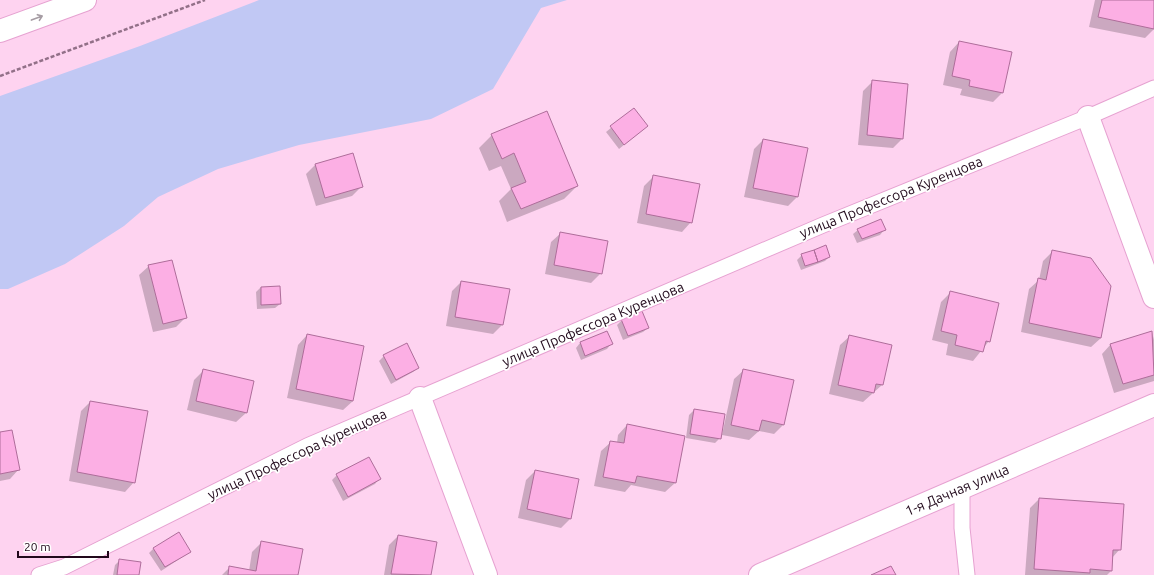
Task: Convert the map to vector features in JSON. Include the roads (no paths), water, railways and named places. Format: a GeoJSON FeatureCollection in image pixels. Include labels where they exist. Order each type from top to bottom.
{"type":"FeatureCollection","features":[{"type":"Feature","properties":{"kind":"main road"},"geometry":{"type":"LineString","coordinates":[[0,31],[85,0]]}},
{"type":"Feature","properties":{"kind":"main road"},"geometry":{"type":"LineString","coordinates":[[1088,117],[1154,297]]}},
{"type":"Feature","properties":{"kind":"main road"},"geometry":{"type":"LineString","coordinates":[[420,398],[486,575]]}},
{"type":"Feature","properties":{"kind":"main road","name":"1-я Дачная улица"},"geometry":{"type":"LineString","coordinates":[[760,575],[1154,405]]}},
{"type":"Feature","properties":{"kind":"lane","name":"улица Профессора Куренцова"},"geometry":{"type":"LineString","coordinates":[[39,574],[64,567],[307,446],[822,225],[1088,117],[1154,88]]}},
{"type":"Feature","properties":{"kind":"lane"},"geometry":{"type":"LineString","coordinates":[[962,488],[962,528],[967,575]]}}]}
